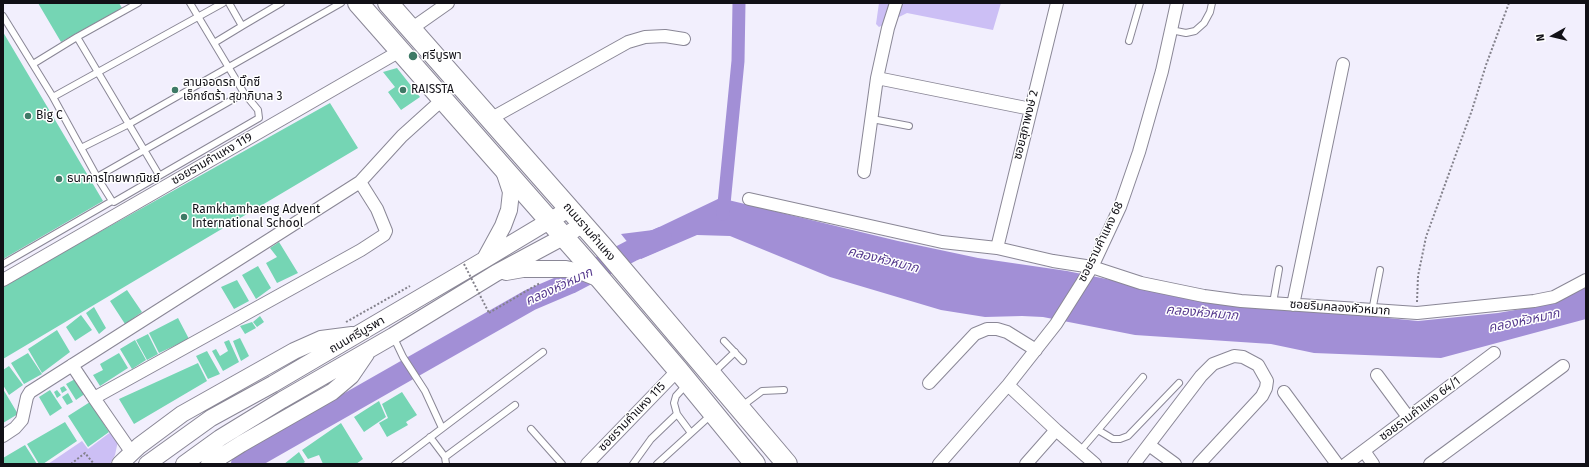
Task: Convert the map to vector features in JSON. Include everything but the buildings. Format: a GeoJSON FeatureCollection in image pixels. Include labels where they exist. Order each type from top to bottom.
{"type":"FeatureCollection","features":[{"type":"Feature","properties":{"kind":"main road","name":"ถนนรามคำแหง"},"geometry":{"type":"LineString","coordinates":[[358,3],[585,261],[713,413],[750,462]]}},
{"type":"Feature","properties":{"kind":"main road","name":"ถนนรามคำแหง"},"geometry":{"type":"LineString","coordinates":[[388,3],[603,247],[787,464]]}},
{"type":"Feature","properties":{"kind":"street"},"geometry":{"type":"LineString","coordinates":[[864,172],[877,78],[888,28],[896,3]]}},
{"type":"Feature","properties":{"kind":"street","name":"ซอยสุภาพงษ์ 2"},"geometry":{"type":"LineString","coordinates":[[997,248],[1056,3]]}},
{"type":"Feature","properties":{"kind":"street","name":"ซอยรามคำแหง 68"},"geometry":{"type":"LineString","coordinates":[[939,464],[1008,385],[1036,350],[1056,324],[1090,270],[1120,207],[1140,152],[1162,71],[1177,3]]}},
{"type":"Feature","properties":{"kind":"street"},"geometry":{"type":"LineString","coordinates":[[411,29],[440,5]]}},
{"type":"Feature","properties":{"kind":"street"},"geometry":{"type":"LineString","coordinates":[[490,119],[628,42],[645,37],[664,36],[684,38]]}},
{"type":"Feature","properties":{"kind":"street","name":"ซอยรามคำแหง 119"},"geometry":{"type":"LineString","coordinates":[[3,280],[400,51]]}},
{"type":"Feature","properties":{"kind":"street"},"geometry":{"type":"LineString","coordinates":[[1293,305],[1342,64]]}},
{"type":"Feature","properties":{"kind":"street"},"geometry":{"type":"LineString","coordinates":[[877,78],[1031,109]]}},
{"type":"Feature","properties":{"kind":"street"},"geometry":{"type":"LineString","coordinates":[[3,436],[15,428],[22,420],[27,397],[30,392],[360,182],[402,136],[442,99]]}},
{"type":"Feature","properties":{"kind":"street"},"geometry":{"type":"LineString","coordinates":[[484,260],[503,226],[509,210],[511,192],[504,169]]}},
{"type":"Feature","properties":{"kind":"street"},"geometry":{"type":"LineString","coordinates":[[94,398],[348,258],[384,235],[385,228],[377,209],[360,182]]}},
{"type":"Feature","properties":{"kind":"street","name":"ซอยริมคลองหัวหมาก"},"geometry":{"type":"LineString","coordinates":[[750,200],[942,242],[997,248],[1142,283],[1204,296],[1293,305],[1418,313],[1534,301],[1554,297],[1586,280]]}},
{"type":"Feature","properties":{"kind":"street","name":"ถนนศรีบูรพา"},"geometry":{"type":"LineString","coordinates":[[147,464],[211,418],[359,334],[550,222],[569,209]]}},
{"type":"Feature","properties":{"kind":"street","name":"ถนนศรีบูรพา"},"geometry":{"type":"LineString","coordinates":[[184,464],[220,438],[282,400],[393,336],[496,273],[563,237],[583,224]]}},
{"type":"Feature","properties":{"kind":"street"},"geometry":{"type":"LineString","coordinates":[[496,273],[523,269],[544,275],[566,269],[585,273],[600,280]]}},
{"type":"Feature","properties":{"kind":"street"},"geometry":{"type":"LineString","coordinates":[[930,383],[975,334],[987,329],[996,329],[1007,332],[1036,350]]}},
{"type":"Feature","properties":{"kind":"street"},"geometry":{"type":"LineString","coordinates":[[120,464],[182,414],[294,350],[321,340],[359,334]]}},
{"type":"Feature","properties":{"kind":"street"},"geometry":{"type":"LineString","coordinates":[[209,464],[240,444],[332,392],[351,376],[369,350]]}},
{"type":"Feature","properties":{"kind":"street","name":"ซอยรามคำแหง 64/1"},"geometry":{"type":"LineString","coordinates":[[1346,464],[1494,353]]}},
{"type":"Feature","properties":{"kind":"street"},"geometry":{"type":"LineString","coordinates":[[1134,464],[1201,376],[1213,364],[1234,356],[1243,357],[1258,365],[1267,381],[1266,388],[1262,396],[1199,464]]}},
{"type":"Feature","properties":{"kind":"street"},"geometry":{"type":"LineString","coordinates":[[72,365],[132,453]]}},
{"type":"Feature","properties":{"kind":"street"},"geometry":{"type":"LineString","coordinates":[[1430,464],[1563,366]]}},
{"type":"Feature","properties":{"kind":"street"},"geometry":{"type":"LineString","coordinates":[[1378,375],[1408,417]]}},
{"type":"Feature","properties":{"kind":"street","name":"ซอยรามคำแหง 115"},"geometry":{"type":"LineString","coordinates":[[587,464],[683,377]]}},
{"type":"Feature","properties":{"kind":"street"},"geometry":{"type":"LineString","coordinates":[[1008,385],[1095,464]]}},
{"type":"Feature","properties":{"kind":"street"},"geometry":{"type":"LineString","coordinates":[[1284,392],[1337,464]]}},
{"type":"Feature","properties":{"kind":"street"},"geometry":{"type":"LineString","coordinates":[[1026,464],[1056,430]]}},
{"type":"Feature","properties":{"kind":"street"},"geometry":{"type":"LineString","coordinates":[[1148,445],[1175,464]]}},
{"type":"Feature","properties":{"kind":"street"},"geometry":{"type":"LineString","coordinates":[[1364,451],[1373,464]]}},
{"type":"Feature","properties":{"kind":"lane"},"geometry":{"type":"LineString","coordinates":[[33,64],[77,36],[138,3]]}},
{"type":"Feature","properties":{"kind":"lane"},"geometry":{"type":"LineString","coordinates":[[3,264],[259,118],[258,110],[244,93],[190,3]]}},
{"type":"Feature","properties":{"kind":"lane"},"geometry":{"type":"LineString","coordinates":[[53,97],[223,3]]}},
{"type":"Feature","properties":{"kind":"lane"},"geometry":{"type":"LineString","coordinates":[[229,3],[242,26]]}},
{"type":"Feature","properties":{"kind":"lane"},"geometry":{"type":"LineString","coordinates":[[214,43],[281,3]]}},
{"type":"Feature","properties":{"kind":"lane"},"geometry":{"type":"LineString","coordinates":[[81,148],[129,124],[341,3]]}},
{"type":"Feature","properties":{"kind":"lane"},"geometry":{"type":"LineString","coordinates":[[1129,42],[1140,3]]}},
{"type":"Feature","properties":{"kind":"lane"},"geometry":{"type":"LineString","coordinates":[[1171,30],[1186,33],[1196,31],[1204,23],[1210,12],[1212,3]]}},
{"type":"Feature","properties":{"kind":"lane"},"geometry":{"type":"LineString","coordinates":[[3,16],[53,97],[97,177],[112,201]]}},
{"type":"Feature","properties":{"kind":"lane"},"geometry":{"type":"LineString","coordinates":[[77,36],[159,175]]}},
{"type":"Feature","properties":{"kind":"lane"},"geometry":{"type":"LineString","coordinates":[[97,177],[145,151],[244,93]]}},
{"type":"Feature","properties":{"kind":"lane"},"geometry":{"type":"LineString","coordinates":[[872,119],[909,126]]}},
{"type":"Feature","properties":{"kind":"lane"},"geometry":{"type":"LineString","coordinates":[[1273,303],[1279,269]]}},
{"type":"Feature","properties":{"kind":"lane"},"geometry":{"type":"LineString","coordinates":[[1372,311],[1380,270]]}},
{"type":"Feature","properties":{"kind":"lane"},"geometry":{"type":"LineString","coordinates":[[393,336],[403,357],[425,391],[442,428]]}},
{"type":"Feature","properties":{"kind":"lane"},"geometry":{"type":"LineString","coordinates":[[724,341],[743,361]]}},
{"type":"Feature","properties":{"kind":"lane"},"geometry":{"type":"LineString","coordinates":[[395,464],[543,352]]}},
{"type":"Feature","properties":{"kind":"lane"},"geometry":{"type":"LineString","coordinates":[[711,374],[735,352]]}},
{"type":"Feature","properties":{"kind":"lane"},"geometry":{"type":"LineString","coordinates":[[683,377],[674,403],[677,414],[691,433]]}},
{"type":"Feature","properties":{"kind":"lane"},"geometry":{"type":"LineString","coordinates":[[1081,450],[1143,377]]}},
{"type":"Feature","properties":{"kind":"lane"},"geometry":{"type":"LineString","coordinates":[[1098,430],[1113,440],[1128,436],[1179,383]]}},
{"type":"Feature","properties":{"kind":"lane"},"geometry":{"type":"LineString","coordinates":[[740,408],[762,391],[784,390]]}},
{"type":"Feature","properties":{"kind":"lane"},"geometry":{"type":"LineString","coordinates":[[445,457],[515,405]]}},
{"type":"Feature","properties":{"kind":"lane"},"geometry":{"type":"LineString","coordinates":[[657,464],[713,413]]}},
{"type":"Feature","properties":{"kind":"lane"},"geometry":{"type":"LineString","coordinates":[[633,464],[651,439],[677,414]]}},
{"type":"Feature","properties":{"kind":"lane"},"geometry":{"type":"LineString","coordinates":[[531,429],[562,464]]}},
{"type":"Feature","properties":{"kind":"lane"},"geometry":{"type":"LineString","coordinates":[[430,437],[445,457],[446,464]]}},
{"type":"Feature","properties":{"kind":"path"},"geometry":{"type":"LineString","coordinates":[[1418,313],[1418,276],[1426,237],[1509,3]]}},
{"type":"Feature","properties":{"kind":"path"},"geometry":{"type":"LineString","coordinates":[[464,264],[489,313],[544,275]]}},
{"type":"Feature","properties":{"kind":"path"},"geometry":{"type":"LineString","coordinates":[[71,464],[85,453],[94,464]]}},
{"type":"Feature","properties":{"kind":"shaded area"},"geometry":{"type":"Polygon","coordinates":[[[879,3],[1001,3],[993,30],[907,13],[879,27],[876,24],[879,3]]]}},
{"type":"Feature","properties":{"kind":"shaded area"},"geometry":{"type":"Polygon","coordinates":[[[112,431],[118,441],[115,455],[110,464],[48,464],[82,441],[88,449],[112,431]]]}},
{"type":"Feature","properties":{"kind":"water"},"geometry":{"type":"Polygon","coordinates":[[[720,198],[898,241],[978,258],[1067,271],[1131,284],[1308,310],[1418,321],[1498,313],[1555,303],[1586,287],[1586,319],[1441,358],[1314,353],[1271,344],[1135,335],[1043,317],[985,317],[941,310],[830,277],[730,236],[697,235],[641,259],[621,234],[653,230],[720,198]]]}},
{"type":"Feature","properties":{"kind":"waterway"},"geometry":{"type":"LineString","coordinates":[[723,214],[738,61],[739,3]]}},
{"type":"Feature","properties":{"kind":"waterway","name":"คลองหัวหมาก"},"geometry":{"type":"LineString","coordinates":[[242,464],[530,300],[570,283],[631,251],[661,238]]}},
{"type":"Feature","properties":{"kind":"place","name":"ศรีบูรพา"},"geometry":{"type":"Point","coordinates":[413,56]}},
{"type":"Feature","properties":{"kind":"place","name":"ลานจอดรถ บิ๊กซี เอ็กซ์ตร้า สุขาภิบาล 3"},"geometry":{"type":"Point","coordinates":[175,90]}},
{"type":"Feature","properties":{"kind":"place","name":"RAISSTA"},"geometry":{"type":"Point","coordinates":[403,90]}},
{"type":"Feature","properties":{"kind":"place","name":"Big C"},"geometry":{"type":"Point","coordinates":[28,116]}},
{"type":"Feature","properties":{"kind":"place","name":"ธนาคารไทยพาณิชย์"},"geometry":{"type":"Point","coordinates":[59,179]}},
{"type":"Feature","properties":{"kind":"place","name":"Ramkhamhaeng Advent International School"},"geometry":{"type":"Point","coordinates":[184,217]}}]}
